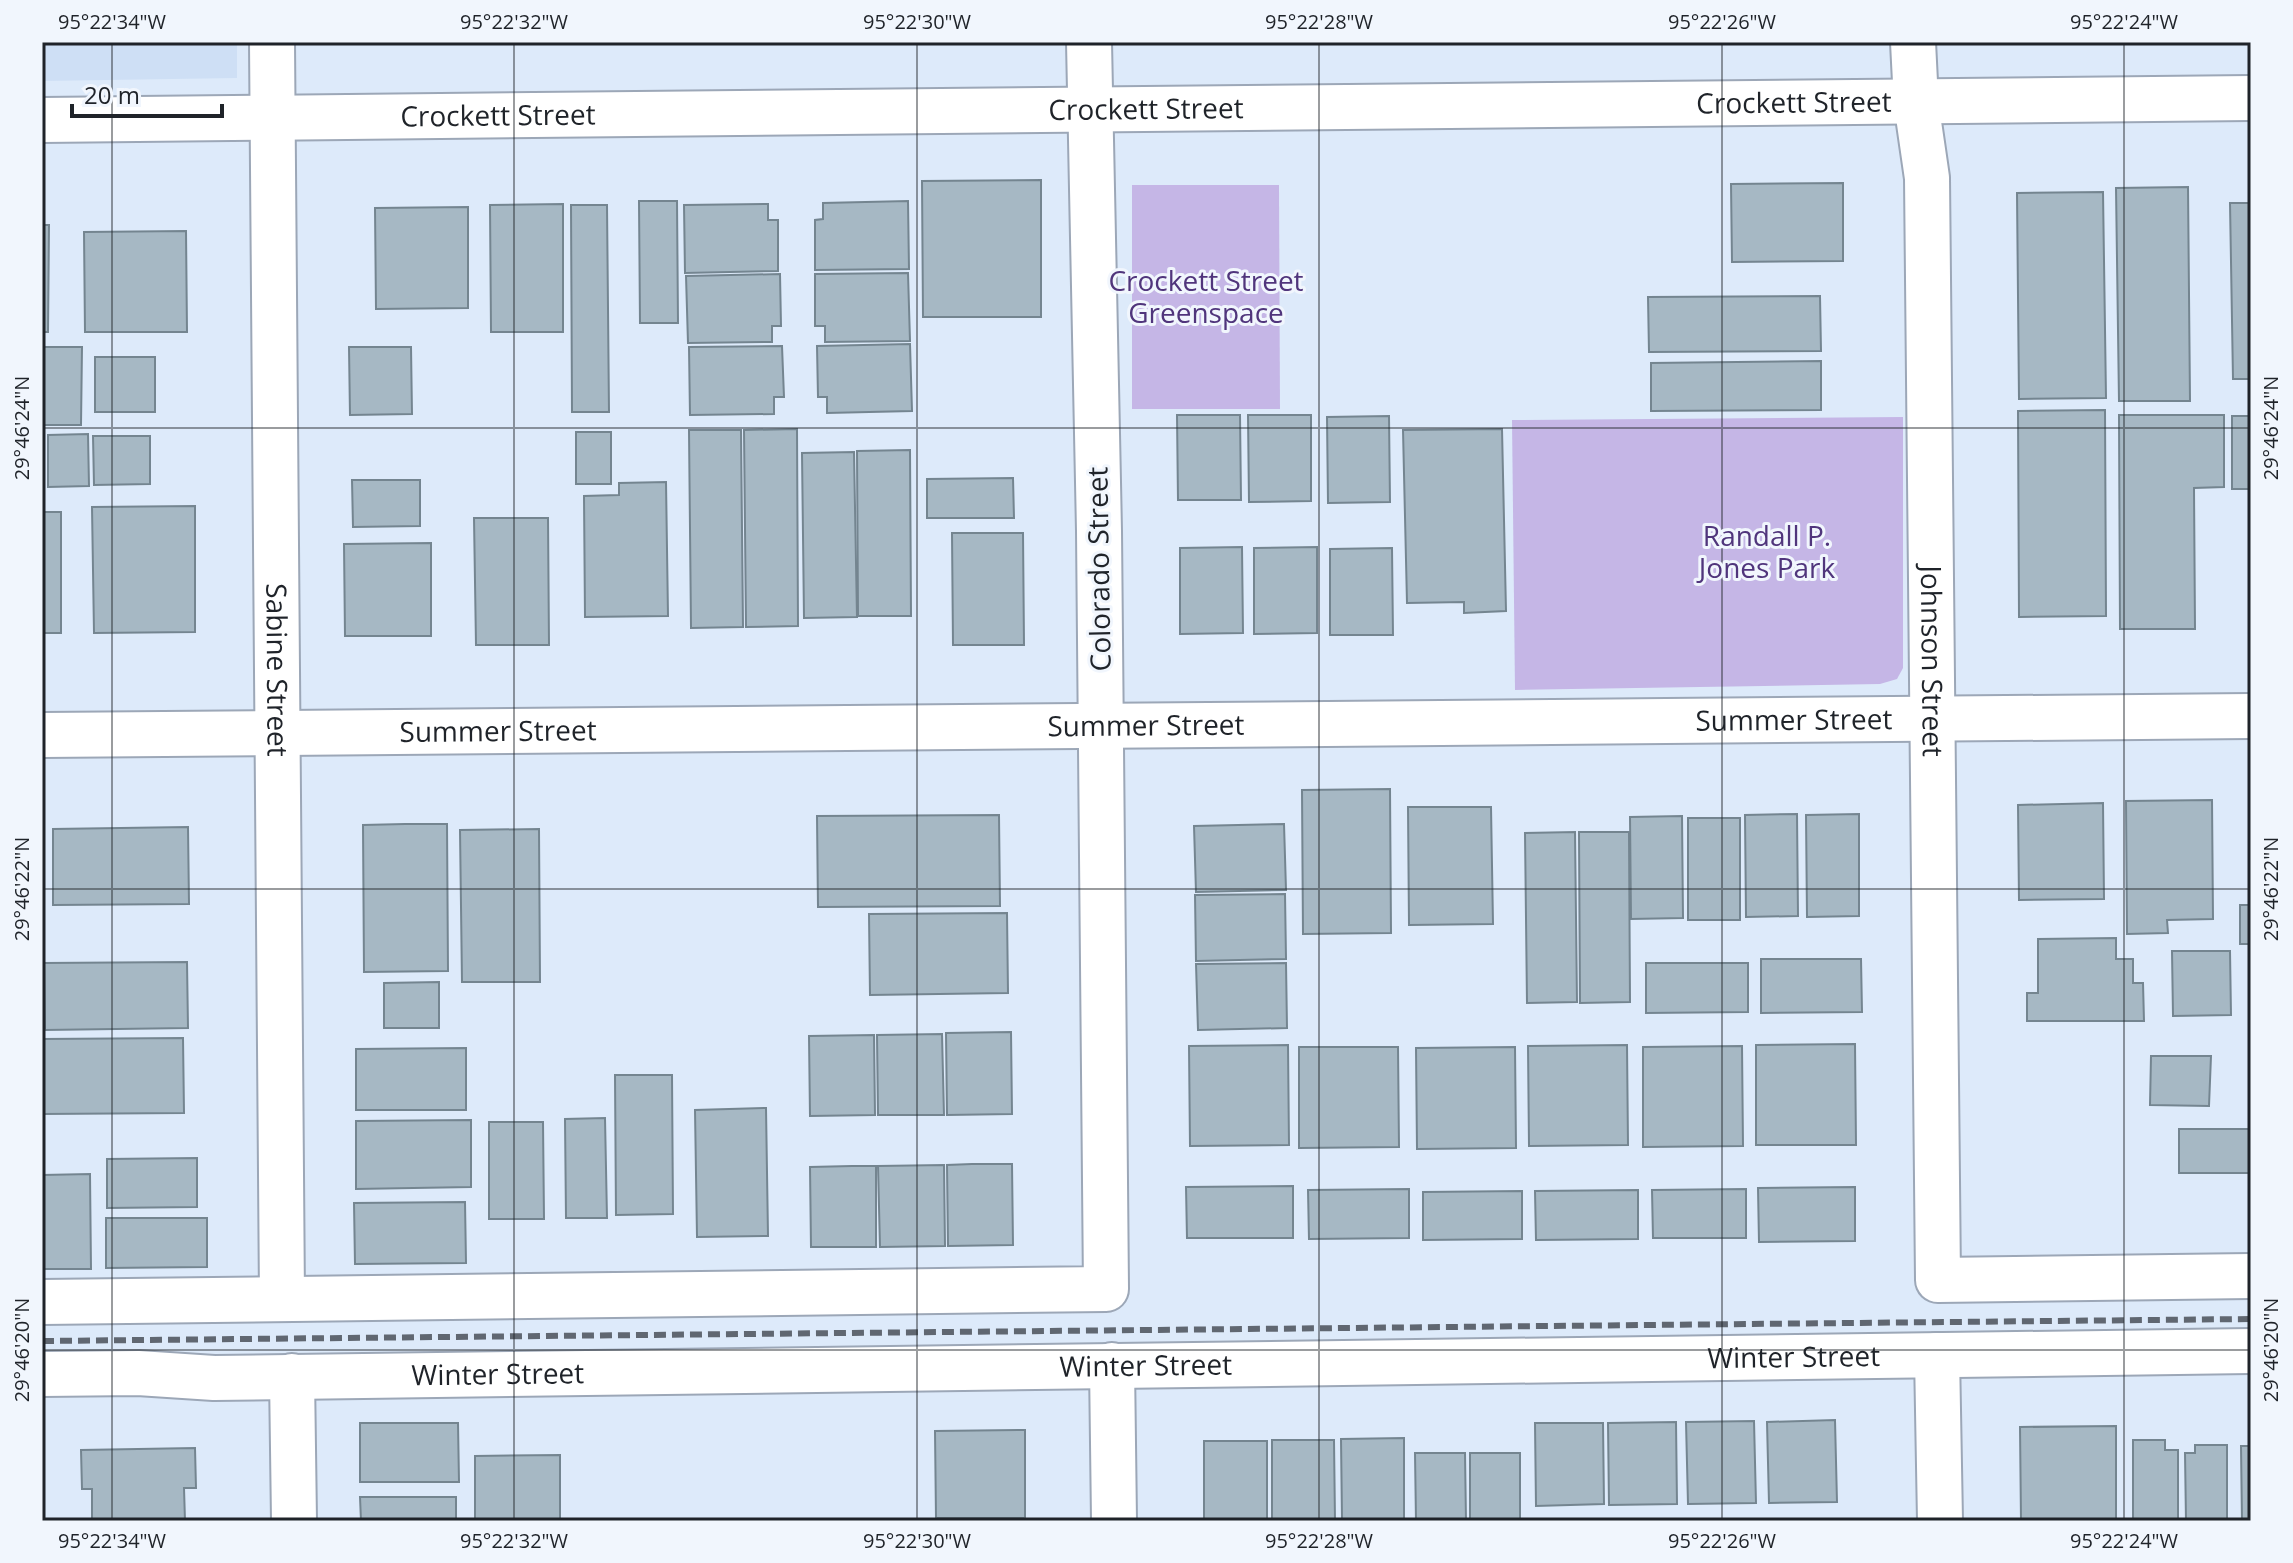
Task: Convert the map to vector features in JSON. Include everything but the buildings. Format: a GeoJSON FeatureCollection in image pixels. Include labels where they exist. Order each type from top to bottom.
{"type":"FeatureCollection","features":[{"type":"Feature","properties":{"kind":"street","name":"Sabine Street"},"geometry":{"type":"LineString","coordinates":[[272,42],[282,1299]]}},
{"type":"Feature","properties":{"kind":"street","name":"Colorado Street"},"geometry":{"type":"LineString","coordinates":[[282,1299],[1106,1289],[1101,726],[1089,42]]}},
{"type":"Feature","properties":{"kind":"street","name":"Johnson Street"},"geometry":{"type":"LineString","coordinates":[[1913,42],[1916,102],[1927,178],[1938,1280],[2251,1276]]}},
{"type":"Feature","properties":{"kind":"street","name":"Crockett Street"},"geometry":{"type":"LineString","coordinates":[[42,120],[1090,112],[2251,98]]}},
{"type":"Feature","properties":{"kind":"street","name":"Summer Street"},"geometry":{"type":"LineString","coordinates":[[42,735],[2251,716]]}},
{"type":"Feature","properties":{"kind":"street"},"geometry":{"type":"LineString","coordinates":[[42,1302],[282,1299]]}},
{"type":"Feature","properties":{"kind":"street","name":"Winter Street"},"geometry":{"type":"LineString","coordinates":[[42,1374],[292,1376],[2251,1351]]}},
{"type":"Feature","properties":{"kind":"street"},"geometry":{"type":"LineString","coordinates":[[1937,1355],[1940,1521]]}},
{"type":"Feature","properties":{"kind":"street"},"geometry":{"type":"LineString","coordinates":[[1112,1365],[1114,1521]]}},
{"type":"Feature","properties":{"kind":"street"},"geometry":{"type":"LineString","coordinates":[[292,1376],[294,1521]]}},
{"type":"Feature","properties":{"kind":"shaded area"},"geometry":{"type":"Polygon","coordinates":[[[42,42],[237,42],[237,78],[42,81],[42,42]]]}},
{"type":"Feature","properties":{"kind":"green space","name":"Crockett Street Greenspace"},"geometry":{"type":"Polygon","coordinates":[[[1132,185],[1279,185],[1280,409],[1132,409],[1132,185]]]}},
{"type":"Feature","properties":{"kind":"green space","name":"Randall P. Jones Park"},"geometry":{"type":"Polygon","coordinates":[[[1903,417],[1903,668],[1897,679],[1880,684],[1515,690],[1512,420],[1903,417]]]}},
{"type":"Feature","properties":{"kind":"railway"},"geometry":{"type":"LineString","coordinates":[[42,1341],[2251,1319]]}}]}
